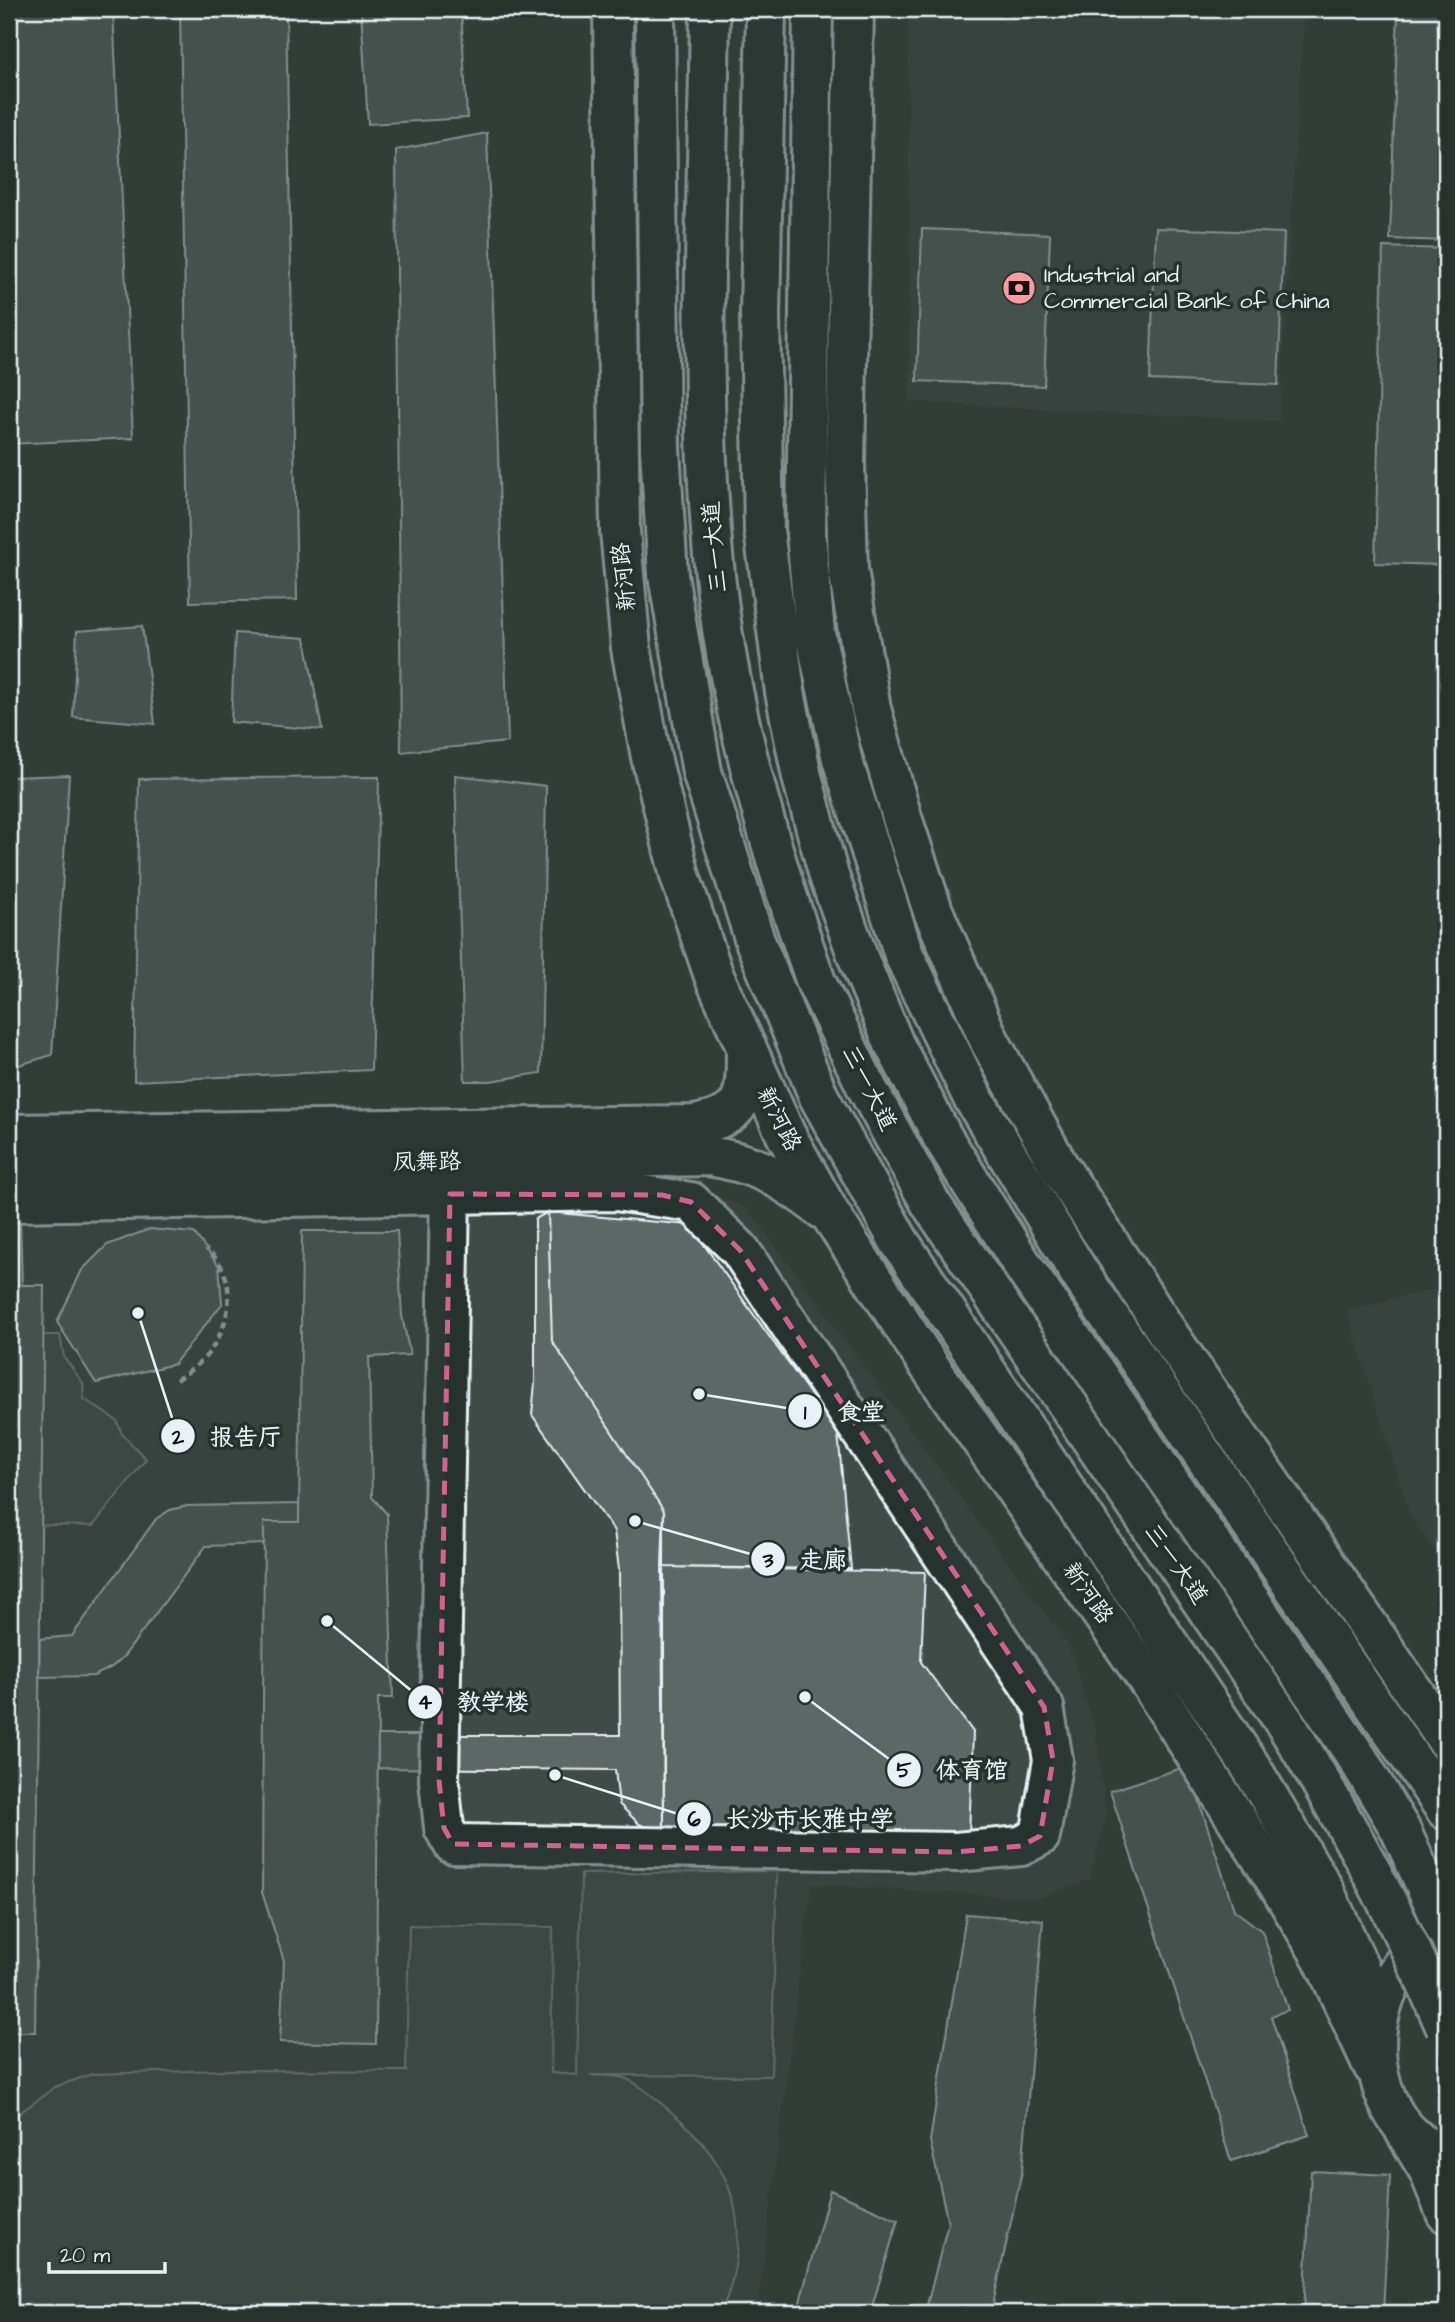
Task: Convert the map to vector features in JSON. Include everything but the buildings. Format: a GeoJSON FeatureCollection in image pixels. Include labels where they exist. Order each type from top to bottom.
{"type":"FeatureCollection","features":[{"type":"Feature","properties":{"kind":"main road","name":"新河路"},"geometry":{"type":"LineString","coordinates":[[613,9],[620,531],[631,648],[651,757],[680,876],[714,976],[746,1053],[830,1214],[926,1361],[1149,1682],[1278,1884],[1322,1957],[1382,2080]]}},
{"type":"Feature","properties":{"kind":"main road"},"geometry":{"type":"LineString","coordinates":[[655,9],[660,449],[667,563],[684,682],[702,772],[751,929],[819,1097],[899,1241],[1249,1764],[1323,1888],[1359,1967],[1370,2003],[1382,2080],[1429,2171],[1446,2213]]}},
{"type":"Feature","properties":{"kind":"main road","name":"三一大道"},"geometry":{"type":"LineString","coordinates":[[710,9],[707,437],[713,557],[737,707],[764,826],[816,982],[867,1088],[931,1204],[1287,1726],[1379,1882],[1446,2028]]}},
{"type":"Feature","properties":{"kind":"main road","name":"三一大道"},"geometry":{"type":"LineString","coordinates":[[766,9],[760,315],[764,530],[785,692],[802,777],[829,876],[859,960],[894,1044],[943,1138],[1023,1266],[1358,1759],[1400,1829],[1446,1930]]}},
{"type":"Feature","properties":{"kind":"main road"},"geometry":{"type":"LineString","coordinates":[[813,9],[806,534],[815,633],[842,759],[904,955],[973,1098],[1080,1274],[1446,1810]]}},
{"type":"Feature","properties":{"kind":"main road"},"geometry":{"type":"LineString","coordinates":[[854,9],[845,462],[848,570],[871,709],[903,821],[933,911],[989,1040],[1058,1165],[1171,1338],[1446,1739]]}},
{"type":"Feature","properties":{"kind":"main road"},"geometry":{"type":"LineString","coordinates":[[785,692],[806,534]]}},
{"type":"Feature","properties":{"kind":"main road"},"geometry":{"type":"LineString","coordinates":[[667,563],[737,707]]}},
{"type":"Feature","properties":{"kind":"main road"},"geometry":{"type":"LineString","coordinates":[[829,876],[923,995]]}},
{"type":"Feature","properties":{"kind":"main road"},"geometry":{"type":"LineString","coordinates":[[783,884],[796,1040]]}},
{"type":"Feature","properties":{"kind":"main road","name":"凤舞路"},"geometry":{"type":"LineString","coordinates":[[9,1134],[694,1125],[721,1120],[740,1103],[746,1081],[746,1053]]}},
{"type":"Feature","properties":{"kind":"main road","name":"凤舞路"},"geometry":{"type":"LineString","coordinates":[[9,1170],[708,1156],[744,1161],[779,1179],[830,1214]]}},
{"type":"Feature","properties":{"kind":"main road"},"geometry":{"type":"LineString","coordinates":[[9,1202],[450,1194],[616,1191],[662,1195],[691,1202],[740,1250],[1044,1707],[1053,1760],[1040,1836],[1021,1846],[956,1852],[453,1844],[444,1828],[439,1780],[450,1194]]}},
{"type":"Feature","properties":{"kind":"main road"},"geometry":{"type":"LineString","coordinates":[[1446,1930],[1410,1955],[1391,1982],[1378,2014],[1382,2080],[1416,2140],[1446,2162]]}},
{"type":"Feature","properties":{"kind":"path"},"geometry":{"type":"LineString","coordinates":[[176,1380],[206,1357],[225,1326],[230,1296],[219,1259],[206,1249]]}},
{"type":"Feature","properties":{"kind":"highlighted area"},"geometry":{"type":"Polygon","coordinates":[[[450,1194],[662,1195],[691,1202],[740,1250],[1044,1707],[1053,1760],[1040,1836],[1021,1846],[956,1852],[453,1844],[444,1828],[439,1780],[450,1194]]]}},
{"type":"Feature","properties":{"kind":"shaded area"},"geometry":{"type":"Polygon","coordinates":[[[908,9],[1304,9],[1279,421],[910,402],[908,9]]]}},
{"type":"Feature","properties":{"kind":"shaded area"},"geometry":{"type":"Polygon","coordinates":[[[688,1183],[749,1210],[1069,1646],[1096,1733],[1106,1817],[1090,1879],[1038,1898],[811,1884],[757,2313],[9,2313],[9,1198],[688,1183]]]}},
{"type":"Feature","properties":{"kind":"shaded area"},"geometry":{"type":"Polygon","coordinates":[[[1446,1286],[1446,1566],[1411,1516],[1347,1311],[1446,1286]]]}},
{"type":"Feature","properties":{"kind":"shaded area"},"geometry":{"type":"Polygon","coordinates":[[[43,1335],[60,1335],[64,1357],[83,1383],[84,1399],[117,1421],[122,1434],[146,1459],[93,1526],[41,1525],[43,1335]]]}},
{"type":"Feature","properties":{"kind":"shaded area"},"geometry":{"type":"Polygon","coordinates":[[[777,1871],[771,2076],[589,2075],[620,2077],[646,2090],[692,2131],[711,2154],[724,2177],[733,2201],[737,2254],[721,2313],[9,2313],[9,2121],[55,2087],[92,2074],[227,2070],[406,2071],[409,1925],[553,1927],[551,2073],[577,2075],[581,1874],[777,1871]]]}},
{"type":"Feature","properties":{"kind":"place","name":"Industrial and Commercial Bank of China"},"geometry":{"type":"Point","coordinates":[1019,288]}},
{"type":"Feature","properties":{"kind":"place","name":"报告厅"},"geometry":{"type":"Point","coordinates":[138,1313]}},
{"type":"Feature","properties":{"kind":"place","name":"食堂"},"geometry":{"type":"Point","coordinates":[699,1394]}},
{"type":"Feature","properties":{"kind":"place","name":"走廊"},"geometry":{"type":"Point","coordinates":[635,1521]}},
{"type":"Feature","properties":{"kind":"place","name":"教学楼"},"geometry":{"type":"Point","coordinates":[327,1621]}},
{"type":"Feature","properties":{"kind":"place","name":"体育馆"},"geometry":{"type":"Point","coordinates":[805,1697]}},
{"type":"Feature","properties":{"kind":"place","name":"长沙市长雅中学"},"geometry":{"type":"Point","coordinates":[555,1775]}}]}
